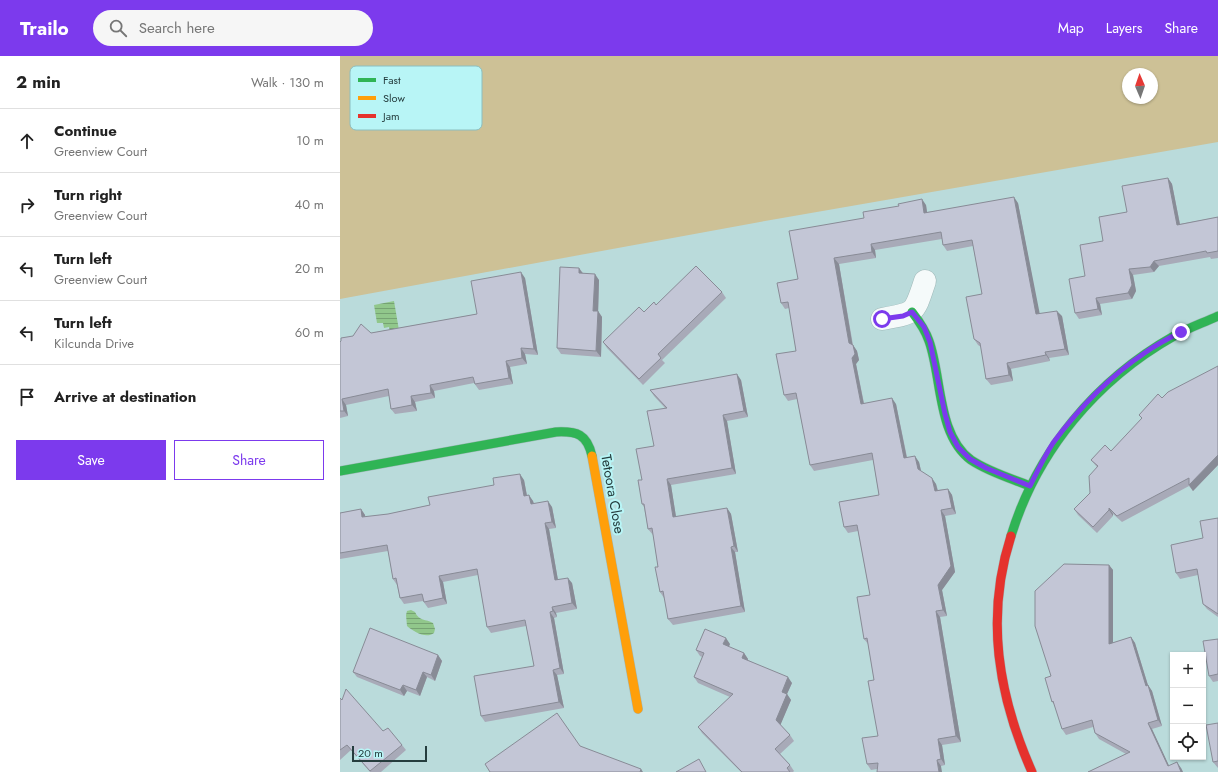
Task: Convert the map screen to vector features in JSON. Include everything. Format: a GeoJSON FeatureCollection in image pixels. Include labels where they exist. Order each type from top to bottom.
{"type":"FeatureCollection","features":[{"type":"Feature","properties":{"kind":"street"},"geometry":{"type":"LineString","coordinates":[[882,319],[903,316],[912,312],[917,305],[925,281]]}},
{"type":"Feature","properties":{"kind":"street"},"geometry":{"type":"LineString","coordinates":[[912,312],[924,327],[930,342],[945,414],[950,432],[958,447],[970,459],[986,468],[1030,486]]}},
{"type":"Feature","properties":{"kind":"street"},"geometry":{"type":"LineString","coordinates":[[1032,772],[1014,730],[1006,702],[999,666],[997,605],[1005,553],[1015,519],[1052,444],[1092,397],[1118,372],[1147,351],[1181,332],[1218,316]]}},
{"type":"Feature","properties":{"kind":"street","name":"Tetoora Close"},"geometry":{"type":"LineString","coordinates":[[340,471],[556,432],[567,431],[578,433],[588,442],[592,454],[638,709]]}},
{"type":"Feature","properties":{"kind":"shaded area"},"geometry":{"type":"Polygon","coordinates":[[[340,56],[1218,56],[1218,142],[765,221],[340,299],[340,56]]]}},
{"type":"Feature","properties":{"kind":"shaded area"},"geometry":{"type":"Polygon","coordinates":[[[394,301],[401,342],[392,343],[389,327],[384,328],[383,323],[377,323],[374,305],[394,301]]]}},
{"type":"Feature","properties":{"kind":"shaded area"},"geometry":{"type":"Polygon","coordinates":[[[411,610],[419,617],[433,623],[435,629],[434,633],[431,635],[424,635],[407,626],[407,611],[411,610]]]}},
{"type":"Feature","properties":{"kind":"building"},"geometry":{"type":"Polygon","coordinates":[[[1168,178],[1177,225],[1218,217],[1218,251],[1207,253],[1206,251],[1154,261],[1150,267],[1129,269],[1132,285],[1128,293],[1096,298],[1098,309],[1075,313],[1069,279],[1085,276],[1080,245],[1103,241],[1099,217],[1127,212],[1122,186],[1168,178]]]}},
{"type":"Feature","properties":{"kind":"building"},"geometry":{"type":"Polygon","coordinates":[[[1014,197],[1036,314],[1057,311],[1065,349],[1045,352],[1046,355],[1007,363],[1009,375],[986,379],[980,343],[974,339],[966,297],[982,294],[972,240],[943,245],[941,232],[871,244],[872,252],[834,258],[849,343],[853,345],[855,354],[852,358],[861,404],[892,398],[904,458],[915,456],[918,469],[932,478],[935,491],[948,489],[952,508],[941,510],[951,566],[938,585],[943,610],[936,611],[956,736],[938,739],[941,759],[937,760],[939,772],[877,772],[878,763],[867,764],[862,738],[878,736],[868,681],[874,680],[867,638],[864,639],[857,597],[870,595],[857,525],[844,527],[839,502],[879,495],[872,453],[810,465],[796,393],[784,395],[776,354],[796,351],[788,302],[781,303],[777,283],[798,279],[789,231],[864,218],[863,212],[899,206],[898,204],[922,199],[924,213],[1014,197]]]}},
{"type":"Feature","properties":{"kind":"building"},"geometry":{"type":"Polygon","coordinates":[[[696,266],[722,292],[658,354],[661,358],[639,379],[603,342],[639,307],[644,312],[654,302],[656,305],[696,266]]]}},
{"type":"Feature","properties":{"kind":"building"},"geometry":{"type":"Polygon","coordinates":[[[560,267],[579,268],[579,273],[595,274],[593,311],[598,311],[596,351],[557,348],[560,267]]]}},
{"type":"Feature","properties":{"kind":"building"},"geometry":{"type":"Polygon","coordinates":[[[521,272],[534,349],[521,348],[522,358],[506,361],[509,378],[475,384],[473,377],[430,385],[431,393],[411,396],[412,405],[391,409],[388,389],[342,399],[344,411],[340,411],[341,338],[353,336],[361,324],[371,333],[477,314],[471,281],[521,272]]]}},
{"type":"Feature","properties":{"kind":"building"},"geometry":{"type":"Polygon","coordinates":[[[1218,366],[1218,455],[1189,485],[1189,478],[1117,516],[1109,508],[1109,510],[1093,527],[1074,509],[1090,493],[1089,476],[1098,466],[1091,460],[1105,445],[1111,451],[1142,418],[1139,415],[1158,394],[1162,398],[1168,392],[1218,366]]]}},
{"type":"Feature","properties":{"kind":"building"},"geometry":{"type":"Polygon","coordinates":[[[737,374],[744,411],[723,415],[732,468],[667,479],[673,517],[727,508],[734,546],[731,547],[741,606],[668,619],[663,591],[660,592],[655,567],[658,567],[652,528],[648,529],[638,480],[642,480],[636,449],[654,446],[647,411],[667,408],[650,390],[737,374]]]}},
{"type":"Feature","properties":{"kind":"building"},"geometry":{"type":"Polygon","coordinates":[[[520,474],[524,496],[529,495],[531,504],[548,501],[552,522],[545,523],[555,580],[568,578],[572,603],[552,607],[553,611],[550,612],[560,668],[553,670],[559,702],[481,716],[474,676],[534,666],[525,620],[487,627],[477,569],[439,576],[443,598],[424,602],[422,594],[400,598],[396,578],[393,579],[387,545],[340,553],[340,513],[361,509],[362,517],[388,514],[430,505],[428,497],[494,485],[493,478],[520,474]]]}},
{"type":"Feature","properties":{"kind":"building"},"geometry":{"type":"Polygon","coordinates":[[[1218,518],[1218,614],[1203,604],[1197,569],[1176,573],[1171,545],[1203,538],[1200,521],[1218,518]]]}},
{"type":"Feature","properties":{"kind":"building"},"geometry":{"type":"Polygon","coordinates":[[[1064,564],[1109,565],[1109,644],[1131,637],[1146,686],[1148,685],[1158,720],[1148,723],[1168,766],[1177,762],[1181,772],[1088,772],[1130,752],[1095,733],[1092,720],[1062,729],[1045,678],[1051,676],[1035,626],[1035,591],[1064,564]]]}},
{"type":"Feature","properties":{"kind":"building"},"geometry":{"type":"Polygon","coordinates":[[[370,628],[438,655],[431,675],[423,672],[416,690],[403,685],[400,690],[353,672],[370,628]]]}},
{"type":"Feature","properties":{"kind":"building"},"geometry":{"type":"Polygon","coordinates":[[[705,629],[726,638],[723,644],[744,653],[742,658],[788,677],[782,692],[787,694],[776,720],[790,735],[775,749],[790,765],[787,768],[790,772],[742,772],[698,727],[733,694],[694,677],[704,653],[696,650],[705,629]]]}},
{"type":"Feature","properties":{"kind":"building"},"geometry":{"type":"Polygon","coordinates":[[[1218,639],[1218,674],[1209,676],[1203,641],[1218,639]]]}},
{"type":"Feature","properties":{"kind":"building"},"geometry":{"type":"Polygon","coordinates":[[[346,689],[383,731],[388,728],[402,745],[370,771],[347,745],[340,750],[340,698],[342,700],[346,689]]]}},
{"type":"Feature","properties":{"kind":"building"},"geometry":{"type":"Polygon","coordinates":[[[557,713],[580,746],[641,769],[640,772],[490,772],[485,764],[557,713]]]}},
{"type":"Feature","properties":{"kind":"building"},"geometry":{"type":"Polygon","coordinates":[[[1218,723],[1218,761],[1213,762],[1206,725],[1218,723]]]}},
{"type":"Feature","properties":{"kind":"building"},"geometry":{"type":"Polygon","coordinates":[[[699,759],[706,772],[676,772],[699,759]]]}},
{"type":"Feature","properties":{"kind":"traffic: fast"},"geometry":{"type":"LineString","coordinates":[[912,312],[924,329],[929,341],[946,421],[952,436],[960,449],[971,460],[985,468],[1030,486]]}},
{"type":"Feature","properties":{"kind":"traffic: fast"},"geometry":{"type":"LineString","coordinates":[[1011,536],[1022,505],[1036,475],[1053,447],[1095,396],[1119,374],[1146,354],[1179,333],[1218,316]]}},
{"type":"Feature","properties":{"kind":"traffic: fast"},"geometry":{"type":"LineString","coordinates":[[340,471],[556,432],[570,432],[580,435],[587,443],[592,456]]}},
{"type":"Feature","properties":{"kind":"traffic: slow"},"geometry":{"type":"LineString","coordinates":[[592,456],[638,709]]}},
{"type":"Feature","properties":{"kind":"traffic: jam"},"geometry":{"type":"LineString","coordinates":[[1011,536],[1003,566],[999,596],[997,626],[999,656],[1011,714],[1020,743],[1032,772]]}},
{"type":"Feature","properties":{"kind":"route"},"geometry":{"type":"LineString","coordinates":[[882,319],[903,316],[912,312],[924,327],[930,342],[950,432],[958,447],[970,459],[986,468],[1030,486],[1052,444],[1092,397],[1118,372],[1147,351],[1181,332]]}}]}
